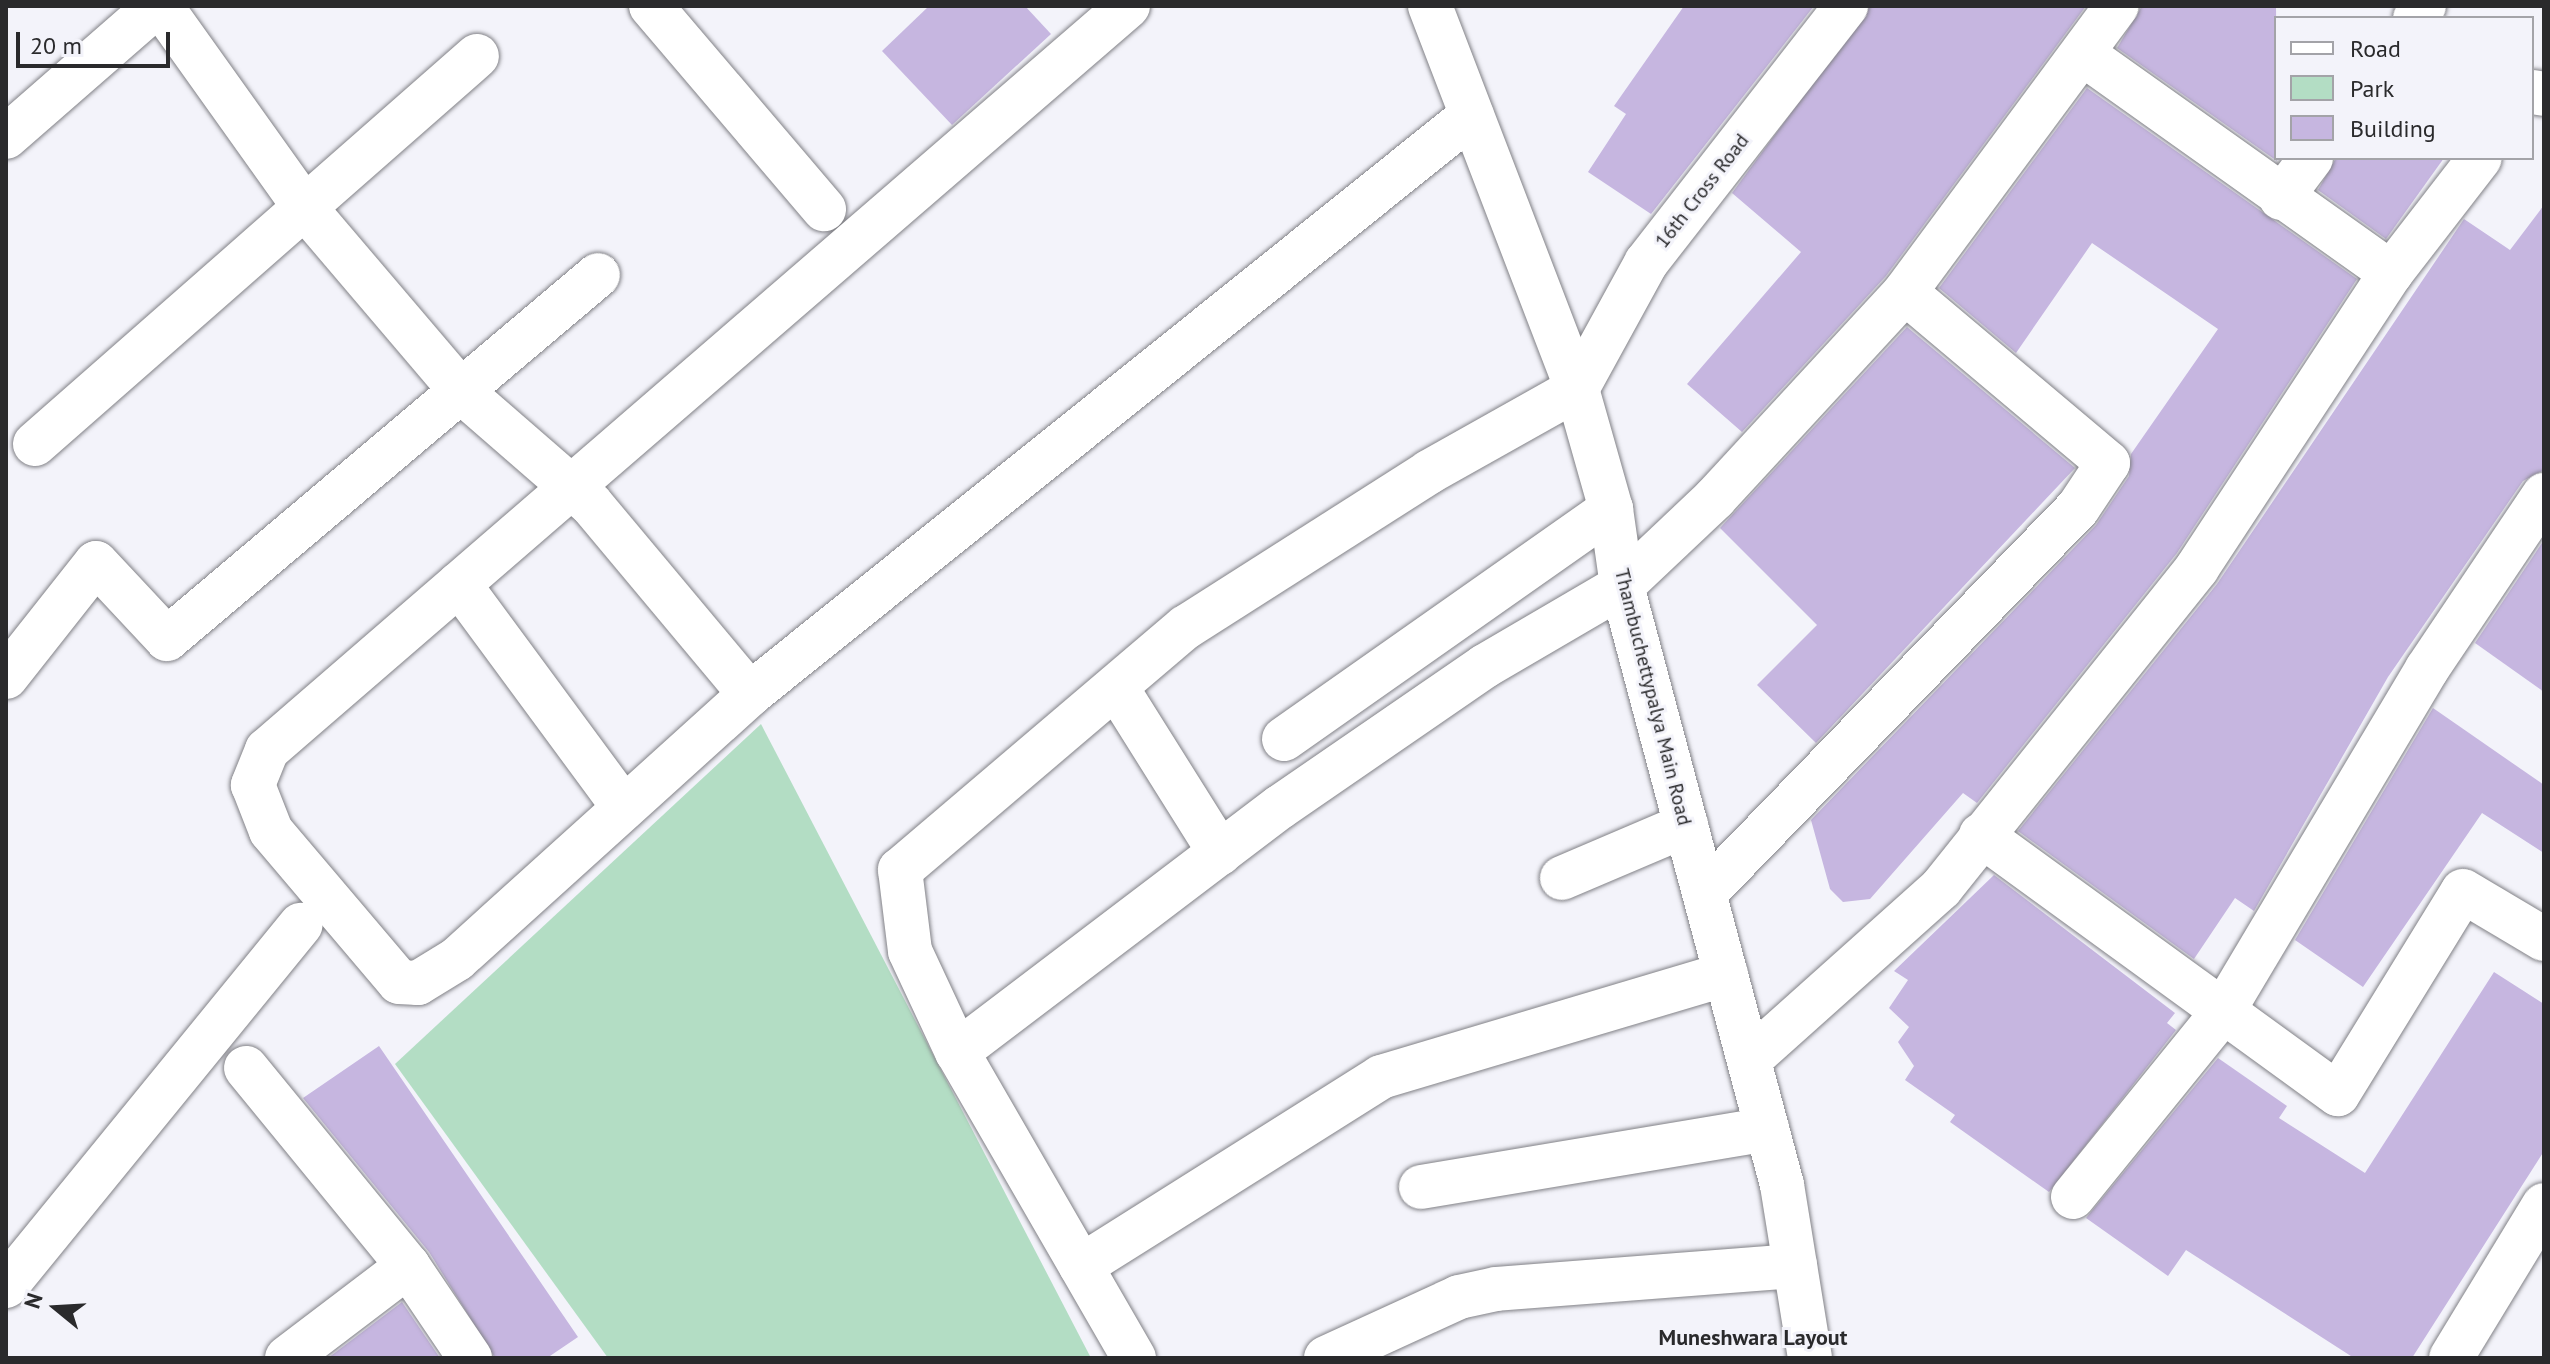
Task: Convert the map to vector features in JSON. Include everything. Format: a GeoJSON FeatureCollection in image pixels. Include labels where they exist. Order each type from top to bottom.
{"type":"FeatureCollection","features":[{"type":"Feature","properties":{"kind":"street"},"geometry":{"type":"LineString","coordinates":[[6,137],[159,6],[306,209],[462,392],[535,462],[573,487],[750,694]]}},
{"type":"Feature","properties":{"kind":"street"},"geometry":{"type":"LineString","coordinates":[[651,6],[824,209]]}},
{"type":"Feature","properties":{"kind":"street"},"geometry":{"type":"LineString","coordinates":[[1128,6],[267,750],[253,785],[271,831],[381,965],[399,982],[418,983],[457,959],[750,694],[1472,115]]}},
{"type":"Feature","properties":{"kind":"street","name":"Thambuchettypalya Main Road"},"geometry":{"type":"LineString","coordinates":[[1430,6],[1577,389],[1611,509],[1622,586],[1767,1129],[1810,1358]]}},
{"type":"Feature","properties":{"kind":"street","name":"16th Cross Road"},"geometry":{"type":"LineString","coordinates":[[1577,389],[1646,263],[1846,6]]}},
{"type":"Feature","properties":{"kind":"street"},"geometry":{"type":"LineString","coordinates":[[957,1052],[1220,853],[1485,666],[1622,586],[1715,498],[1905,292],[2117,6]]}},
{"type":"Feature","properties":{"kind":"street"},"geometry":{"type":"LineString","coordinates":[[2083,54],[2281,198],[2391,273]]}},
{"type":"Feature","properties":{"kind":"street"},"geometry":{"type":"LineString","coordinates":[[35,444],[477,56]]}},
{"type":"Feature","properties":{"kind":"street"},"geometry":{"type":"LineString","coordinates":[[2281,198],[2310,160]]}},
{"type":"Feature","properties":{"kind":"street"},"geometry":{"type":"LineString","coordinates":[[1750,1059],[1941,888],[2197,568],[2391,273],[2478,160]]}},
{"type":"Feature","properties":{"kind":"street"},"geometry":{"type":"LineString","coordinates":[[6,677],[96,563],[167,639],[598,275]]}},
{"type":"Feature","properties":{"kind":"street"},"geometry":{"type":"LineString","coordinates":[[1705,893],[2078,508],[2108,463],[1905,292]]}},
{"type":"Feature","properties":{"kind":"street"},"geometry":{"type":"LineString","coordinates":[[1134,1358],[957,1052],[910,951],[900,870],[1186,627],[1429,472],[1577,389]]}},
{"type":"Feature","properties":{"kind":"street"},"geometry":{"type":"LineString","coordinates":[[2073,1197],[2222,1013],[2427,669],[2544,495]]}},
{"type":"Feature","properties":{"kind":"street"},"geometry":{"type":"LineString","coordinates":[[1284,739],[1611,509]]}},
{"type":"Feature","properties":{"kind":"street"},"geometry":{"type":"LineString","coordinates":[[459,584],[624,808]]}},
{"type":"Feature","properties":{"kind":"street"},"geometry":{"type":"LineString","coordinates":[[1116,687],[1220,853]]}},
{"type":"Feature","properties":{"kind":"street"},"geometry":{"type":"LineString","coordinates":[[1562,878],[1686,825]]}},
{"type":"Feature","properties":{"kind":"street"},"geometry":{"type":"LineString","coordinates":[[1981,835],[2222,1013],[2338,1094],[2463,891],[2544,939]]}},
{"type":"Feature","properties":{"kind":"street"},"geometry":{"type":"LineString","coordinates":[[6,1286],[300,925]]}},
{"type":"Feature","properties":{"kind":"street"},"geometry":{"type":"LineString","coordinates":[[1081,1266],[1381,1077],[1726,974]]}},
{"type":"Feature","properties":{"kind":"street"},"geometry":{"type":"LineString","coordinates":[[246,1068],[408,1266],[470,1358]]}},
{"type":"Feature","properties":{"kind":"street"},"geometry":{"type":"LineString","coordinates":[[1421,1187],[1767,1129]]}},
{"type":"Feature","properties":{"kind":"street"},"geometry":{"type":"LineString","coordinates":[[2451,1358],[2544,1205]]}},
{"type":"Feature","properties":{"kind":"street"},"geometry":{"type":"LineString","coordinates":[[287,1358],[408,1266]]}},
{"type":"Feature","properties":{"kind":"street"},"geometry":{"type":"LineString","coordinates":[[1326,1358],[1459,1297],[1496,1289],[1795,1266]]}},
{"type":"Feature","properties":{"kind":"green space"},"geometry":{"type":"Polygon","coordinates":[[[761,724],[1091,1358],[608,1358],[395,1064],[761,724]]]}},
{"type":"Feature","properties":{"kind":"building"},"geometry":{"type":"Polygon","coordinates":[[[929,6],[1025,6],[1051,34],[952,125],[882,51],[929,6]]]}},
{"type":"Feature","properties":{"kind":"building"},"geometry":{"type":"Polygon","coordinates":[[[1684,6],[1814,6],[1651,214],[1588,172],[1626,114],[1614,106],[1684,6]]]}},
{"type":"Feature","properties":{"kind":"building"},"geometry":{"type":"Polygon","coordinates":[[[1870,6],[2086,6],[1886,276],[1742,432],[1687,384],[1801,252],[1732,193],[1870,6]]]}},
{"type":"Feature","properties":{"kind":"building"},"geometry":{"type":"Polygon","coordinates":[[[2142,6],[2276,6],[2274,159],[2117,48],[2142,6]]]}},
{"type":"Feature","properties":{"kind":"building"},"geometry":{"type":"Polygon","coordinates":[[[2087,88],[2357,279],[2177,553],[1977,803],[1963,793],[1870,899],[1843,902],[1830,889],[1811,820],[2096,525],[2129,476],[2131,454],[2218,329],[2092,243],[2016,353],[1939,288],[2087,88]]]}},
{"type":"Feature","properties":{"kind":"building"},"geometry":{"type":"Polygon","coordinates":[[[2335,160],[2443,160],[2386,239],[2318,190],[2335,160]]]}},
{"type":"Feature","properties":{"kind":"building"},"geometry":{"type":"Polygon","coordinates":[[[2544,205],[2544,470],[2523,481],[2388,677],[2254,911],[2235,898],[2194,959],[2018,831],[2217,584],[2464,219],[2510,250],[2544,205]]]}},
{"type":"Feature","properties":{"kind":"building"},"geometry":{"type":"Polygon","coordinates":[[[1907,327],[2075,468],[1816,743],[1757,685],[1817,625],[1720,528],[1907,327]]]}},
{"type":"Feature","properties":{"kind":"building"},"geometry":{"type":"Polygon","coordinates":[[[2544,540],[2544,692],[2475,643],[2544,540]]]}},
{"type":"Feature","properties":{"kind":"building"},"geometry":{"type":"Polygon","coordinates":[[[2433,708],[2544,785],[2544,853],[2482,813],[2363,987],[2295,940],[2433,708]]]}},
{"type":"Feature","properties":{"kind":"building"},"geometry":{"type":"Polygon","coordinates":[[[1994,875],[2175,1013],[2167,1023],[2176,1030],[2049,1192],[1950,1122],[1955,1115],[1905,1080],[1914,1066],[1898,1042],[1909,1027],[1889,1008],[1908,980],[1894,971],[1994,875]]]}},
{"type":"Feature","properties":{"kind":"building"},"geometry":{"type":"Polygon","coordinates":[[[2494,972],[2544,1004],[2544,1151],[2412,1358],[2354,1358],[2186,1250],[2168,1276],[2086,1218],[2218,1058],[2287,1106],[2279,1118],[2365,1173],[2494,972]]]}},
{"type":"Feature","properties":{"kind":"building"},"geometry":{"type":"Polygon","coordinates":[[[379,1046],[578,1337],[547,1358],[495,1358],[429,1252],[303,1098],[379,1046]]]}},
{"type":"Feature","properties":{"kind":"building"},"geometry":{"type":"Polygon","coordinates":[[[402,1302],[440,1358],[328,1358],[402,1302]]]}},
{"type":"Feature","properties":{"kind":"district","name":"Muneshwara Layout"},"geometry":{"type":"Point","coordinates":[1753,1338]}}]}
